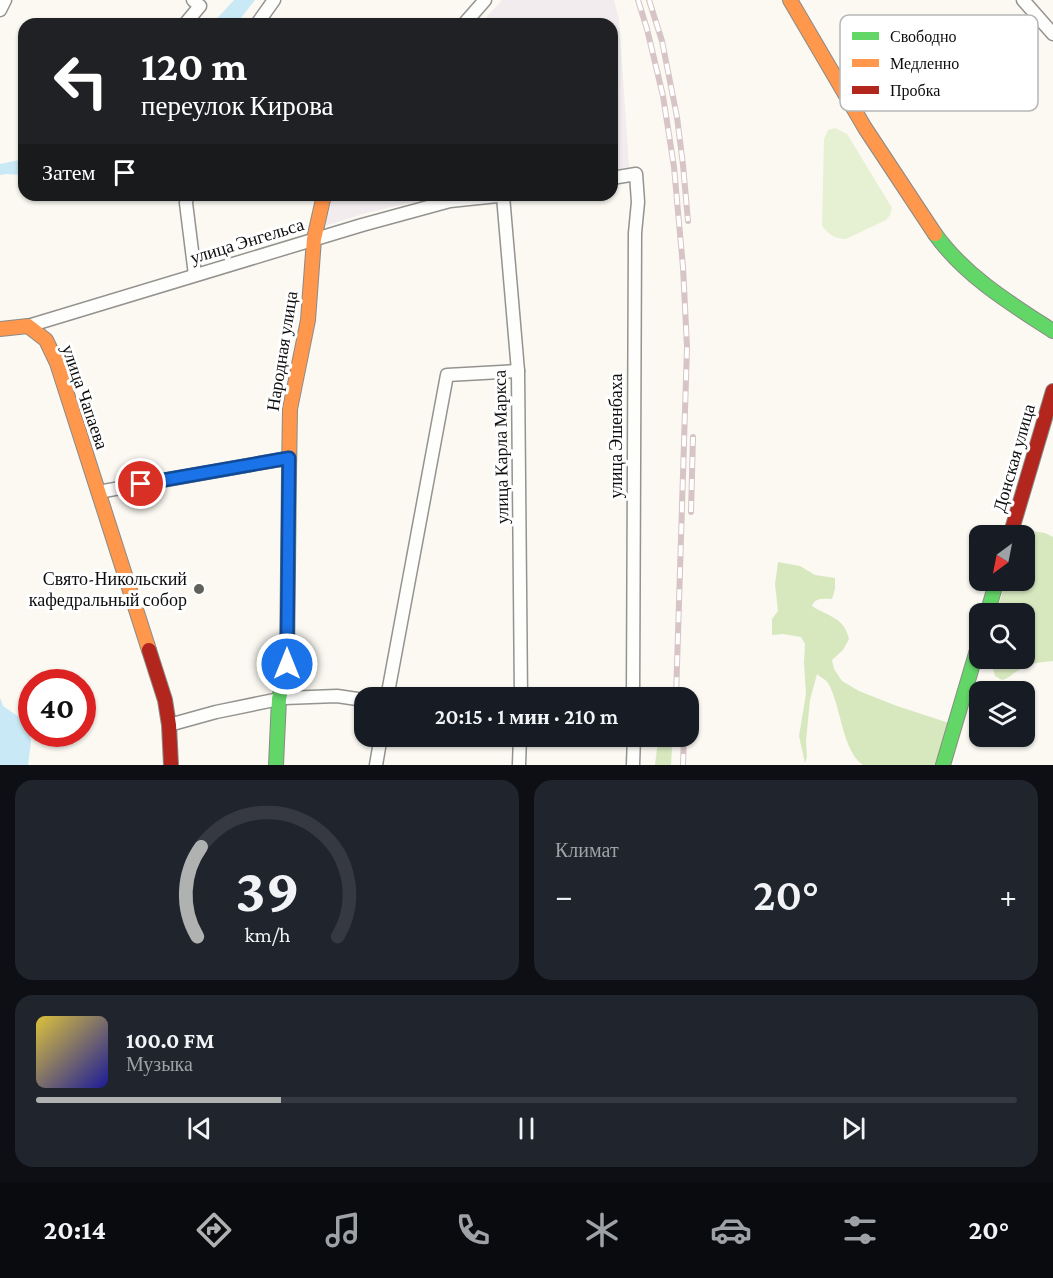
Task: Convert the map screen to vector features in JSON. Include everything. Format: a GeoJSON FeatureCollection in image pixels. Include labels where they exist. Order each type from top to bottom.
{"type":"FeatureCollection","features":[{"type":"Feature","properties":{"kind":"main road"},"geometry":{"type":"LineString","coordinates":[[790,0],[840,85]]}},
{"type":"Feature","properties":{"kind":"main road"},"geometry":{"type":"LineString","coordinates":[[855,111],[900,184],[949,252],[970,273],[1053,331]]}},
{"type":"Feature","properties":{"kind":"main road","name":"Народная улица"},"geometry":{"type":"LineString","coordinates":[[276,765],[279,699],[287,664],[290,409],[308,320],[314,239],[323,201]]}},
{"type":"Feature","properties":{"kind":"main road","name":"улица Энгельса"},"geometry":{"type":"LineString","coordinates":[[0,329],[28,326]]}},
{"type":"Feature","properties":{"kind":"main road","name":"улица Чапаева"},"geometry":{"type":"LineString","coordinates":[[28,326],[46,340],[57,363],[165,700],[171,765]]}},
{"type":"Feature","properties":{"kind":"main road","name":"Донская улица"},"geometry":{"type":"LineString","coordinates":[[1013,525],[1053,391]]}},
{"type":"Feature","properties":{"kind":"main road"},"geometry":{"type":"LineString","coordinates":[[943,765],[971,669]]}},
{"type":"Feature","properties":{"kind":"street"},"geometry":{"type":"LineString","coordinates":[[0,10],[5,0]]}},
{"type":"Feature","properties":{"kind":"street"},"geometry":{"type":"LineString","coordinates":[[190,18],[200,6],[193,0]]}},
{"type":"Feature","properties":{"kind":"street"},"geometry":{"type":"LineString","coordinates":[[261,18],[274,0]]}},
{"type":"Feature","properties":{"kind":"street"},"geometry":{"type":"LineString","coordinates":[[469,18],[485,0]]}},
{"type":"Feature","properties":{"kind":"street"},"geometry":{"type":"LineString","coordinates":[[1023,0],[1036,15]]}},
{"type":"Feature","properties":{"kind":"street"},"geometry":{"type":"LineString","coordinates":[[1038,17],[1053,34]]}},
{"type":"Feature","properties":{"kind":"street","name":"улица Эшенбаха"},"geometry":{"type":"LineString","coordinates":[[618,177],[636,174],[638,202],[635,233],[633,687]]}},
{"type":"Feature","properties":{"kind":"street"},"geometry":{"type":"LineString","coordinates":[[186,201],[195,275]]}},
{"type":"Feature","properties":{"kind":"street","name":"улица Энгельса"},"geometry":{"type":"LineString","coordinates":[[28,326],[314,239],[450,201]]}},
{"type":"Feature","properties":{"kind":"street","name":"улица Карла Маркса"},"geometry":{"type":"LineString","coordinates":[[502,201],[518,371],[521,687]]}},
{"type":"Feature","properties":{"kind":"street"},"geometry":{"type":"LineString","coordinates":[[389,687],[447,375],[518,371]]}},
{"type":"Feature","properties":{"kind":"street"},"geometry":{"type":"LineString","coordinates":[[98,492],[289,458]]}},
{"type":"Feature","properties":{"kind":"street"},"geometry":{"type":"LineString","coordinates":[[169,725],[216,712],[279,699],[337,696],[354,699]]}},
{"type":"Feature","properties":{"kind":"street"},"geometry":{"type":"LineString","coordinates":[[375,765],[379,747]]}},
{"type":"Feature","properties":{"kind":"street"},"geometry":{"type":"LineString","coordinates":[[519,765],[520,747]]}},
{"type":"Feature","properties":{"kind":"street"},"geometry":{"type":"LineString","coordinates":[[633,765],[634,747]]}},
{"type":"Feature","properties":{"kind":"shaded area"},"geometry":{"type":"Polygon","coordinates":[[[502,0],[614,0],[619,19],[629,167],[618,169],[618,18],[486,18],[502,0]]]}},
{"type":"Feature","properties":{"kind":"shaded area"},"geometry":{"type":"Polygon","coordinates":[[[331,201],[417,201],[363,214],[325,226],[331,201]]]}},
{"type":"Feature","properties":{"kind":"green space"},"geometry":{"type":"Polygon","coordinates":[[[835,128],[847,134],[892,208],[886,220],[846,239],[832,236],[822,226],[824,139],[828,130],[835,128]]]}},
{"type":"Feature","properties":{"kind":"green space"},"geometry":{"type":"Polygon","coordinates":[[[1035,531],[1053,537],[1053,661],[1035,663],[1035,603],[999,603],[1003,591],[1035,591],[1035,531]]]}},
{"type":"Feature","properties":{"kind":"green space"},"geometry":{"type":"Polygon","coordinates":[[[778,562],[800,566],[815,575],[835,578],[832,599],[818,600],[812,606],[835,618],[847,632],[849,639],[843,650],[832,660],[834,669],[842,681],[859,691],[949,723],[940,765],[863,765],[850,749],[828,683],[817,674],[810,700],[805,763],[799,736],[806,694],[805,644],[801,637],[772,635],[772,619],[778,611],[775,584],[778,562]]]}},
{"type":"Feature","properties":{"kind":"green space"},"geometry":{"type":"Polygon","coordinates":[[[993,669],[1021,669],[1002,680],[995,676],[993,669]]]}},
{"type":"Feature","properties":{"kind":"green space"},"geometry":{"type":"Polygon","coordinates":[[[657,747],[672,747],[671,765],[655,765],[657,747]]]}},
{"type":"Feature","properties":{"kind":"water"},"geometry":{"type":"Polygon","coordinates":[[[234,0],[255,0],[241,18],[218,18],[234,0]]]}},
{"type":"Feature","properties":{"kind":"water"},"geometry":{"type":"Polygon","coordinates":[[[18,160],[18,175],[0,175],[0,164],[18,160]]]}},
{"type":"Feature","properties":{"kind":"water"},"geometry":{"type":"Polygon","coordinates":[[[0,698],[3,706],[18,716],[18,747],[30,747],[28,765],[0,765],[0,698]]]}},
{"type":"Feature","properties":{"kind":"railway"},"geometry":{"type":"LineString","coordinates":[[638,0],[663,96],[674,167],[683,267],[687,347],[676,687]]}},
{"type":"Feature","properties":{"kind":"railway"},"geometry":{"type":"LineString","coordinates":[[649,0],[662,41],[677,117],[688,221]]}},
{"type":"Feature","properties":{"kind":"railway"},"geometry":{"type":"LineString","coordinates":[[691,512],[693,437]]}},
{"type":"Feature","properties":{"kind":"railway"},"geometry":{"type":"LineString","coordinates":[[683,765],[684,747]]}},
{"type":"Feature","properties":{"kind":"traffic: fast"},"geometry":{"type":"LineString","coordinates":[[935,234],[974,276],[1005,300],[1053,331]]}},
{"type":"Feature","properties":{"kind":"traffic: fast"},"geometry":{"type":"LineString","coordinates":[[276,765],[279,699],[287,664],[289,472]]}},
{"type":"Feature","properties":{"kind":"traffic: fast"},"geometry":{"type":"LineString","coordinates":[[990,603],[994,591]]}},
{"type":"Feature","properties":{"kind":"traffic: fast"},"geometry":{"type":"LineString","coordinates":[[943,765],[971,669]]}},
{"type":"Feature","properties":{"kind":"traffic: slow"},"geometry":{"type":"LineString","coordinates":[[790,0],[840,85]]}},
{"type":"Feature","properties":{"kind":"traffic: slow"},"geometry":{"type":"LineString","coordinates":[[855,111],[935,234]]}},
{"type":"Feature","properties":{"kind":"traffic: slow"},"geometry":{"type":"LineString","coordinates":[[289,472],[290,409],[308,320],[314,239],[323,201]]}},
{"type":"Feature","properties":{"kind":"traffic: slow"},"geometry":{"type":"LineString","coordinates":[[0,329],[28,326],[46,340],[57,363],[149,650]]}},
{"type":"Feature","properties":{"kind":"traffic: jam"},"geometry":{"type":"LineString","coordinates":[[1013,525],[1053,391]]}},
{"type":"Feature","properties":{"kind":"traffic: jam"},"geometry":{"type":"LineString","coordinates":[[149,650],[165,700],[171,765]]}},
{"type":"Feature","properties":{"kind":"place","name":"Свято-Никольский кафедральный собор"},"geometry":{"type":"Point","coordinates":[199,589]}},
{"type":"Feature","properties":{"kind":"route"},"geometry":{"type":"LineString","coordinates":[[141,484],[289,458],[287,664]]}}]}
